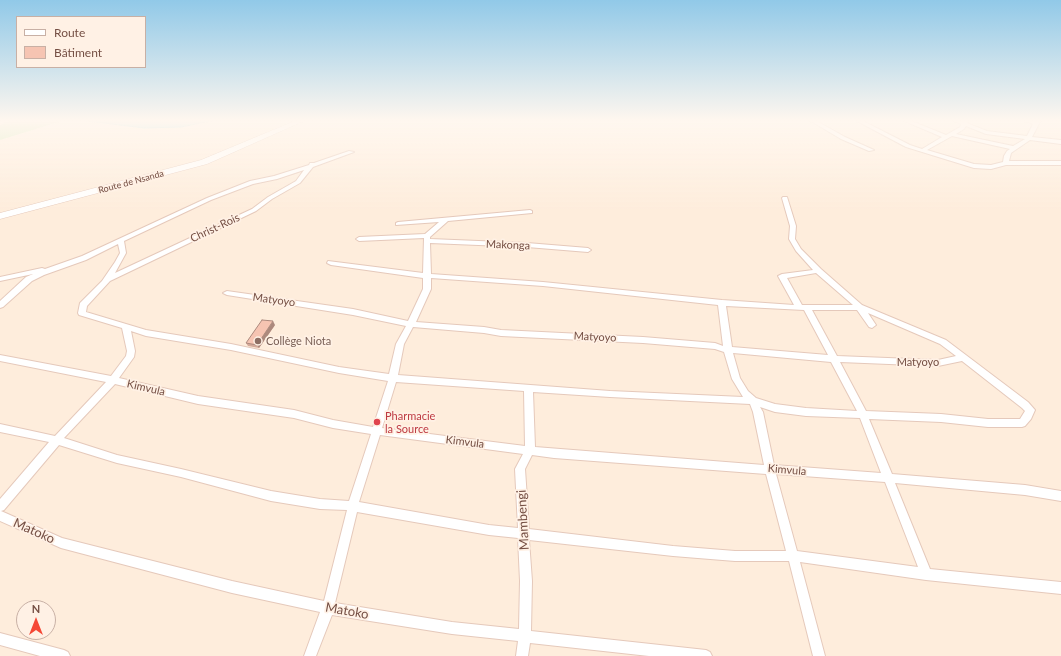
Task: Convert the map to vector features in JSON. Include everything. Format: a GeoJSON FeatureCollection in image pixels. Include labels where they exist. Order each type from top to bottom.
{"type":"FeatureCollection","features":[{"type":"Feature","properties":{"kind":"street","name":"Route de Nsanda"},"geometry":{"type":"LineString","coordinates":[[0,216],[204,162],[231,151]]}},
{"type":"Feature","properties":{"kind":"street"},"geometry":{"type":"LineString","coordinates":[[919,151],[984,167],[991,167],[1006,163],[1061,163]]}},
{"type":"Feature","properties":{"kind":"street"},"geometry":{"type":"LineString","coordinates":[[1006,163],[1007,156],[1011,151]]}},
{"type":"Feature","properties":{"kind":"street"},"geometry":{"type":"LineString","coordinates":[[0,305],[29,279],[49,270],[84,258],[181,211],[252,182],[275,178],[312,164],[351,152]]}},
{"type":"Feature","properties":{"kind":"street","name":"Christ-Rois"},"geometry":{"type":"LineString","coordinates":[[108,279],[254,210],[270,198],[298,182],[312,164]]}},
{"type":"Feature","properties":{"kind":"street"},"geometry":{"type":"LineString","coordinates":[[785,198],[793,226],[792,239],[798,250],[818,271],[860,307],[872,325]]}},
{"type":"Feature","properties":{"kind":"street"},"geometry":{"type":"LineString","coordinates":[[398,224],[530,212]]}},
{"type":"Feature","properties":{"kind":"street"},"geometry":{"type":"LineString","coordinates":[[310,656],[328,608],[353,506],[393,378],[400,344],[427,289],[427,239],[447,219]]}},
{"type":"Feature","properties":{"kind":"street","name":"Makonga"},"geometry":{"type":"LineString","coordinates":[[359,239],[427,239],[588,250]]}},
{"type":"Feature","properties":{"kind":"street"},"geometry":{"type":"LineString","coordinates":[[121,241],[123,254],[108,279],[83,305],[82,313],[126,328],[231,347],[339,370],[393,378],[610,394],[753,401],[791,411],[988,422],[1024,422],[1030,410],[947,344],[860,307],[803,308],[722,303],[543,284],[428,276],[331,263]]}},
{"type":"Feature","properties":{"kind":"street"},"geometry":{"type":"LineString","coordinates":[[0,279],[36,270],[49,270]]}},
{"type":"Feature","properties":{"kind":"street"},"geometry":{"type":"LineString","coordinates":[[818,271],[782,276],[835,359],[863,414],[926,574]]}},
{"type":"Feature","properties":{"kind":"street","name":"Matyoyo"},"geometry":{"type":"LineString","coordinates":[[227,293],[353,312],[411,324],[484,330],[501,333],[643,340],[715,346],[728,350],[835,359],[938,363],[964,358]]}},
{"type":"Feature","properties":{"kind":"street"},"geometry":{"type":"LineString","coordinates":[[722,303],[728,350],[736,379],[745,393],[753,401],[758,412],[770,469],[819,656]]}},
{"type":"Feature","properties":{"kind":"street"},"geometry":{"type":"LineString","coordinates":[[0,507],[57,440],[113,380],[131,354],[126,328]]}},
{"type":"Feature","properties":{"kind":"street","name":"Kimvula"},"geometry":{"type":"LineString","coordinates":[[0,358],[113,380],[198,400],[294,414],[333,424],[376,431],[530,449],[554,454],[888,478],[1025,490],[1061,496]]}},
{"type":"Feature","properties":{"kind":"street","name":"Mambengi"},"geometry":{"type":"LineString","coordinates":[[522,656],[525,635],[524,534],[520,469],[530,449],[528,387]]}},
{"type":"Feature","properties":{"kind":"street"},"geometry":{"type":"LineString","coordinates":[[0,428],[57,440],[117,460],[181,473],[270,496],[320,504],[353,506],[489,530],[673,551],[735,556],[793,556],[926,574],[1061,588]]}},
{"type":"Feature","properties":{"kind":"street","name":"Matoko"},"geometry":{"type":"LineString","coordinates":[[0,516],[61,543],[232,587],[328,608],[452,628],[706,656]]}},
{"type":"Feature","properties":{"kind":"street"},"geometry":{"type":"LineString","coordinates":[[0,640],[64,656]]}},
{"type":"Feature","properties":{"kind":"building"},"geometry":{"type":"Polygon","coordinates":[[[262,320],[273,321],[257,345],[246,343],[262,320]]]}},
{"type":"Feature","properties":{"kind":"place","name":"Collège Niota"},"geometry":{"type":"Point","coordinates":[258,341]}},
{"type":"Feature","properties":{"kind":"place","name":"Pharmacie la Source"},"geometry":{"type":"Point","coordinates":[377,422]}}]}
